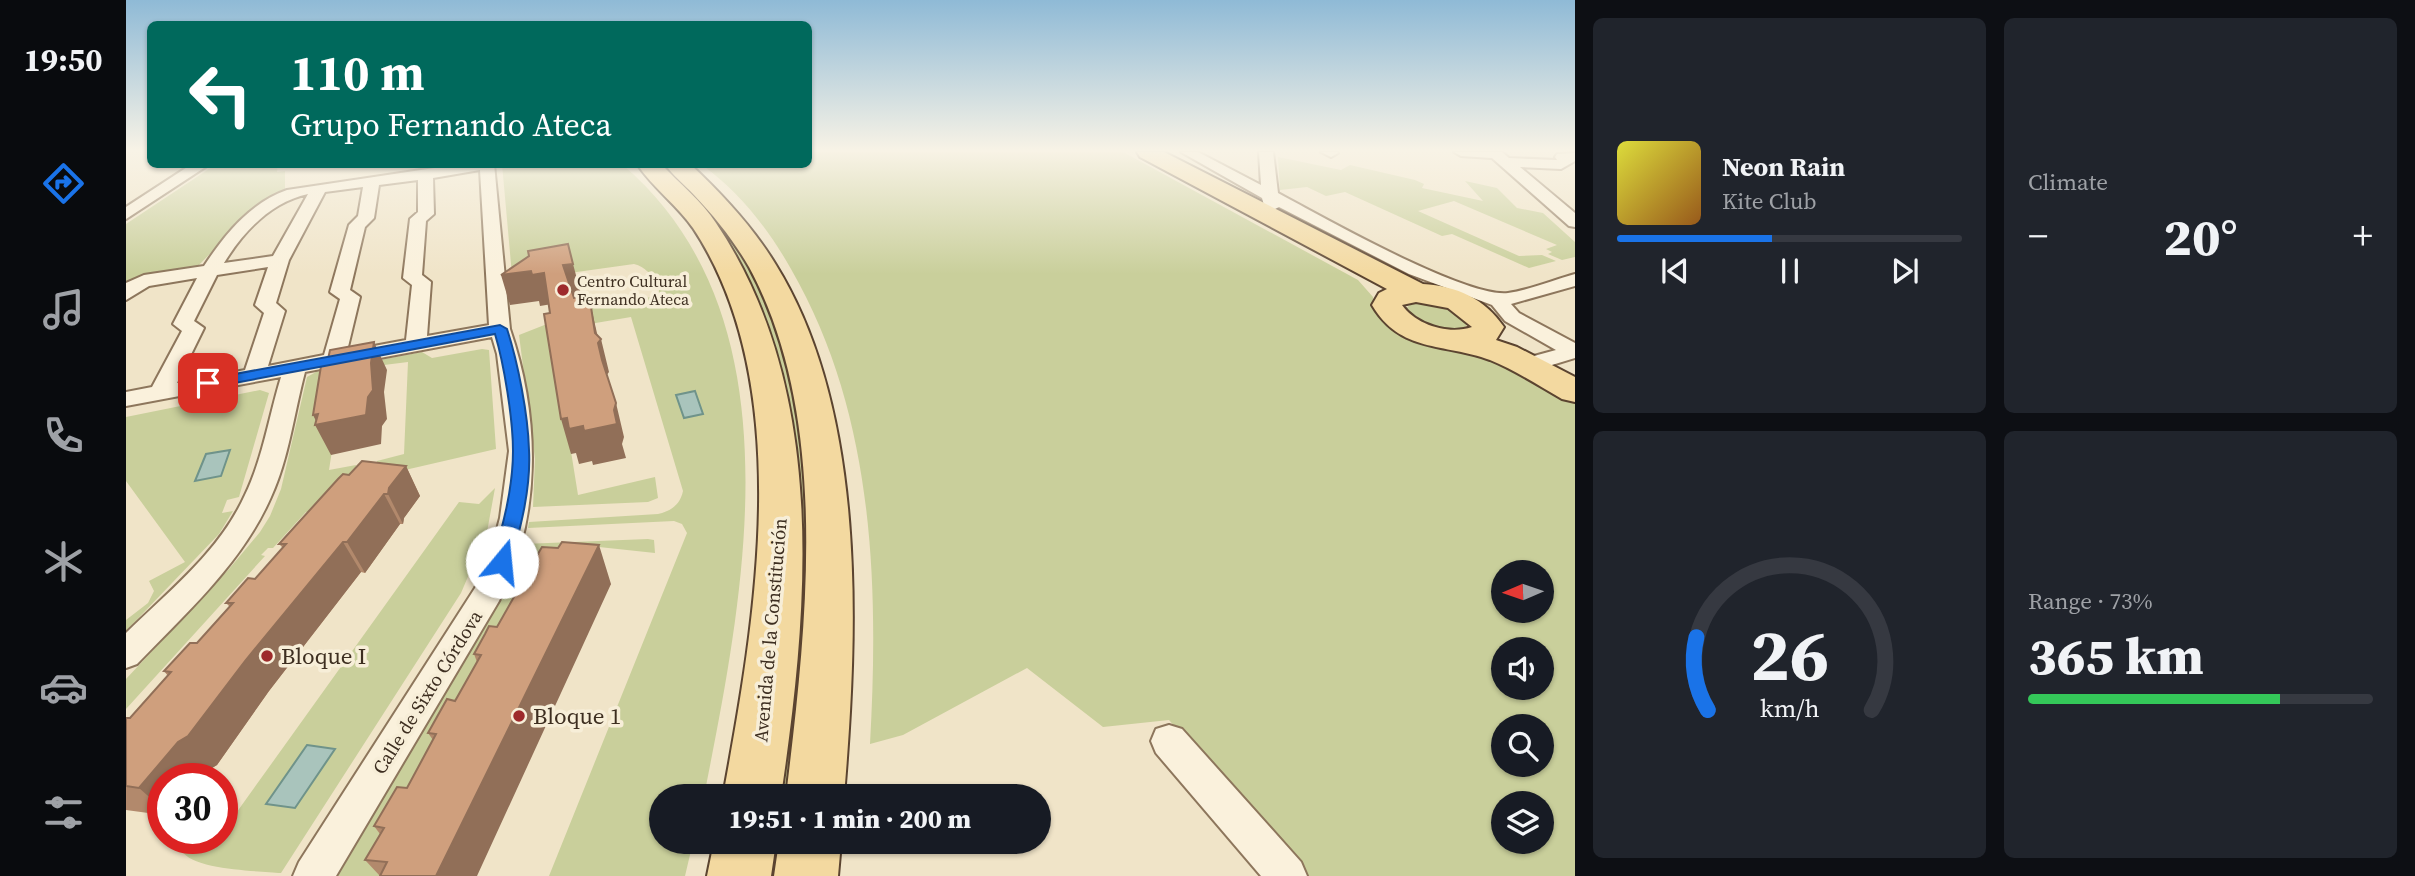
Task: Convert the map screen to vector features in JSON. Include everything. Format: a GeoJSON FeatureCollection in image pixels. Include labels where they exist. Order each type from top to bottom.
{"type":"FeatureCollection","features":[{"type":"Feature","properties":{"kind":"main road","name":"Avenida de la Constitución"},"geometry":{"type":"LineString","coordinates":[[677,193],[693,209],[726,258],[753,322],[771,389],[780,480],[780,556],[762,742],[754,784]]}},
{"type":"Feature","properties":{"kind":"main road"},"geometry":{"type":"LineString","coordinates":[[706,193],[755,254],[787,318],[807,380],[824,479],[827,546],[827,629],[816,784]]}},
{"type":"Feature","properties":{"kind":"main road"},"geometry":{"type":"LineString","coordinates":[[1210,193],[1369,280],[1417,297],[1469,308],[1489,319],[1542,361],[1575,361]]}},
{"type":"Feature","properties":{"kind":"main road"},"geometry":{"type":"LineString","coordinates":[[1241,193],[1269,205],[1417,297]]}},
{"type":"Feature","properties":{"kind":"main road"},"geometry":{"type":"LineString","coordinates":[[1417,297],[1387,305],[1390,313],[1412,328],[1437,337],[1489,319]]}},
{"type":"Feature","properties":{"kind":"main road"},"geometry":{"type":"LineString","coordinates":[[1489,319],[1505,354],[1575,391]]}},
{"type":"Feature","properties":{"kind":"main road"},"geometry":{"type":"LineString","coordinates":[[739,876],[743,854]]}},
{"type":"Feature","properties":{"kind":"main road"},"geometry":{"type":"LineString","coordinates":[[806,876],[809,854]]}},
{"type":"Feature","properties":{"kind":"street"},"geometry":{"type":"LineString","coordinates":[[126,213],[158,193]]}},
{"type":"Feature","properties":{"kind":"street"},"geometry":{"type":"LineString","coordinates":[[161,392],[194,328],[183,324],[210,270],[242,226],[272,202],[301,193]]}},
{"type":"Feature","properties":{"kind":"street"},"geometry":{"type":"LineString","coordinates":[[254,375],[275,311],[265,304],[281,260],[317,193]]}},
{"type":"Feature","properties":{"kind":"street"},"geometry":{"type":"LineString","coordinates":[[334,360],[350,297],[340,292],[357,225],[366,218],[370,193]]}},
{"type":"Feature","properties":{"kind":"street"},"geometry":{"type":"LineString","coordinates":[[416,345],[422,282],[412,278],[418,219],[426,214],[425,193]]}},
{"type":"Feature","properties":{"kind":"street","name":"Calle de Sixto Córdova"},"geometry":{"type":"LineString","coordinates":[[313,876],[488,593],[502,562],[514,518],[521,451],[508,354],[500,329],[489,193]]}},
{"type":"Feature","properties":{"kind":"street"},"geometry":{"type":"LineString","coordinates":[[1256,193],[1269,205],[1283,204],[1437,282],[1471,292],[1489,319]]}},
{"type":"Feature","properties":{"kind":"street"},"geometry":{"type":"LineString","coordinates":[[1269,193],[1269,205]]}},
{"type":"Feature","properties":{"kind":"street"},"geometry":{"type":"LineString","coordinates":[[1541,193],[1575,222]]}},
{"type":"Feature","properties":{"kind":"street"},"geometry":{"type":"LineString","coordinates":[[126,294],[128,289],[144,281],[281,260]]}},
{"type":"Feature","properties":{"kind":"street"},"geometry":{"type":"LineString","coordinates":[[1489,319],[1574,280]]}},
{"type":"Feature","properties":{"kind":"street"},"geometry":{"type":"LineString","coordinates":[[1489,319],[1512,317],[1575,361]]}},
{"type":"Feature","properties":{"kind":"street"},"geometry":{"type":"LineString","coordinates":[[126,398],[500,329]]}},
{"type":"Feature","properties":{"kind":"street"},"geometry":{"type":"LineString","coordinates":[[126,654],[208,569],[242,527],[259,496],[295,367]]}},
{"type":"Feature","properties":{"kind":"street"},"geometry":{"type":"LineString","coordinates":[[1169,741],[1287,876]]}},
{"type":"Feature","properties":{"kind":"green space"},"geometry":{"type":"Polygon","coordinates":[[[173,193],[280,193],[247,216],[196,268],[128,281],[126,284],[126,224],[173,193]]]}},
{"type":"Feature","properties":{"kind":"green space"},"geometry":{"type":"Polygon","coordinates":[[[505,193],[648,193],[679,228],[716,300],[737,379],[745,462],[743,548],[733,634],[706,784],[649,784],[649,854],[690,854],[685,876],[549,876],[687,533],[682,524],[674,521],[528,528],[529,522],[658,514],[674,507],[683,491],[631,317],[578,326],[569,439],[578,495],[655,477],[658,498],[648,502],[533,507],[535,459],[519,335],[603,302],[663,296],[659,294],[659,280],[634,264],[548,276],[512,275],[505,193]]]}},
{"type":"Feature","properties":{"kind":"green space"},"geometry":{"type":"Polygon","coordinates":[[[683,193],[693,193],[728,229],[768,299],[795,385],[809,491],[799,753],[795,784],[775,784],[780,752],[757,301],[719,231],[683,193]]]}},
{"type":"Feature","properties":{"kind":"green space"},"geometry":{"type":"Polygon","coordinates":[[[734,193],[1198,193],[1358,280],[1373,297],[1375,308],[1575,398],[1575,876],[1308,876],[1169,720],[1103,727],[1027,668],[903,735],[870,744],[873,683],[871,560],[855,440],[840,381],[819,324],[791,269],[763,226],[734,193]]]}},
{"type":"Feature","properties":{"kind":"green space"},"geometry":{"type":"Polygon","coordinates":[[[1319,193],[1341,193],[1326,196],[1319,193]]]}},
{"type":"Feature","properties":{"kind":"green space"},"geometry":{"type":"Polygon","coordinates":[[[1347,193],[1445,193],[1483,201],[1476,193],[1502,193],[1517,208],[1543,213],[1575,242],[1575,257],[1562,260],[1548,254],[1552,252],[1546,249],[1557,245],[1454,201],[1418,211],[1519,256],[1542,255],[1556,261],[1529,268],[1452,234],[1442,236],[1347,193]]]}},
{"type":"Feature","properties":{"kind":"green space"},"geometry":{"type":"Polygon","coordinates":[[[1414,302],[1449,307],[1468,324],[1454,331],[1429,325],[1407,312],[1406,308],[1414,302]]]}},
{"type":"Feature","properties":{"kind":"green space"},"geometry":{"type":"Polygon","coordinates":[[[489,350],[496,449],[405,470],[376,468],[377,461],[404,454],[408,362],[368,367],[333,444],[329,470],[356,465],[354,477],[330,514],[306,512],[273,548],[268,548],[261,555],[265,556],[126,709],[126,679],[229,569],[270,516],[281,489],[307,377],[316,372],[422,352],[432,358],[489,350]]]}},
{"type":"Feature","properties":{"kind":"green space"},"geometry":{"type":"Polygon","coordinates":[[[260,390],[269,393],[239,497],[227,500],[222,513],[233,511],[219,534],[126,631],[126,620],[148,603],[154,591],[149,581],[185,562],[126,481],[126,417],[260,390]]]}},
{"type":"Feature","properties":{"kind":"green space"},"geometry":{"type":"Polygon","coordinates":[[[495,488],[487,532],[461,593],[281,873],[212,866],[188,857],[185,854],[238,854],[238,810],[459,502],[479,504],[495,488]]]}},
{"type":"Feature","properties":{"kind":"green space"},"geometry":{"type":"Polygon","coordinates":[[[654,540],[655,553],[571,544],[405,876],[338,876],[502,597],[523,544],[654,540]]]}},
{"type":"Feature","properties":{"kind":"water"},"geometry":{"type":"Polygon","coordinates":[[[695,391],[703,414],[684,418],[676,395],[695,391]]]}},
{"type":"Feature","properties":{"kind":"water"},"geometry":{"type":"Polygon","coordinates":[[[230,450],[221,476],[195,481],[206,454],[230,450]]]}},
{"type":"Feature","properties":{"kind":"water"},"geometry":{"type":"Polygon","coordinates":[[[307,745],[335,749],[295,808],[266,804],[307,745]]]}},
{"type":"Feature","properties":{"kind":"building"},"geometry":{"type":"Polygon","coordinates":[[[568,244],[573,264],[563,265],[574,298],[587,296],[595,333],[601,339],[598,343],[602,360],[616,403],[614,410],[617,424],[584,431],[583,426],[569,429],[567,418],[561,419],[544,314],[550,313],[544,273],[532,275],[531,271],[501,275],[529,256],[528,251],[568,244]]]}},
{"type":"Feature","properties":{"kind":"building"},"geometry":{"type":"Polygon","coordinates":[[[374,342],[371,363],[373,390],[368,397],[366,415],[315,425],[318,414],[313,415],[322,360],[328,359],[330,350],[374,342]]]}},
{"type":"Feature","properties":{"kind":"building"},"geometry":{"type":"Polygon","coordinates":[[[362,461],[406,466],[389,488],[388,494],[384,494],[347,542],[343,542],[245,661],[188,736],[178,742],[160,763],[147,763],[147,779],[139,788],[126,786],[126,718],[130,718],[171,672],[164,671],[190,643],[197,643],[233,603],[226,603],[248,578],[255,579],[286,544],[279,544],[338,479],[343,474],[349,475],[362,461]]]}},
{"type":"Feature","properties":{"kind":"building"},"geometry":{"type":"Polygon","coordinates":[[[562,542],[599,545],[436,876],[380,876],[387,862],[365,860],[384,828],[374,826],[397,787],[407,788],[436,734],[428,733],[447,699],[455,701],[481,655],[474,654],[489,626],[497,627],[519,588],[511,587],[526,563],[532,564],[542,547],[558,548],[562,542]]]}},
{"type":"Feature","properties":{"kind":"place","name":"Centro Cultural Fernando Ateca"},"geometry":{"type":"Point","coordinates":[563,290]}},
{"type":"Feature","properties":{"kind":"place","name":"Bloque I"},"geometry":{"type":"Point","coordinates":[267,656]}},
{"type":"Feature","properties":{"kind":"place","name":"Bloque 1"},"geometry":{"type":"Point","coordinates":[519,716]}},
{"type":"Feature","properties":{"kind":"route"},"geometry":{"type":"LineString","coordinates":[[208,383],[500,329],[508,354],[521,451],[514,518],[502,562]]}}]}
